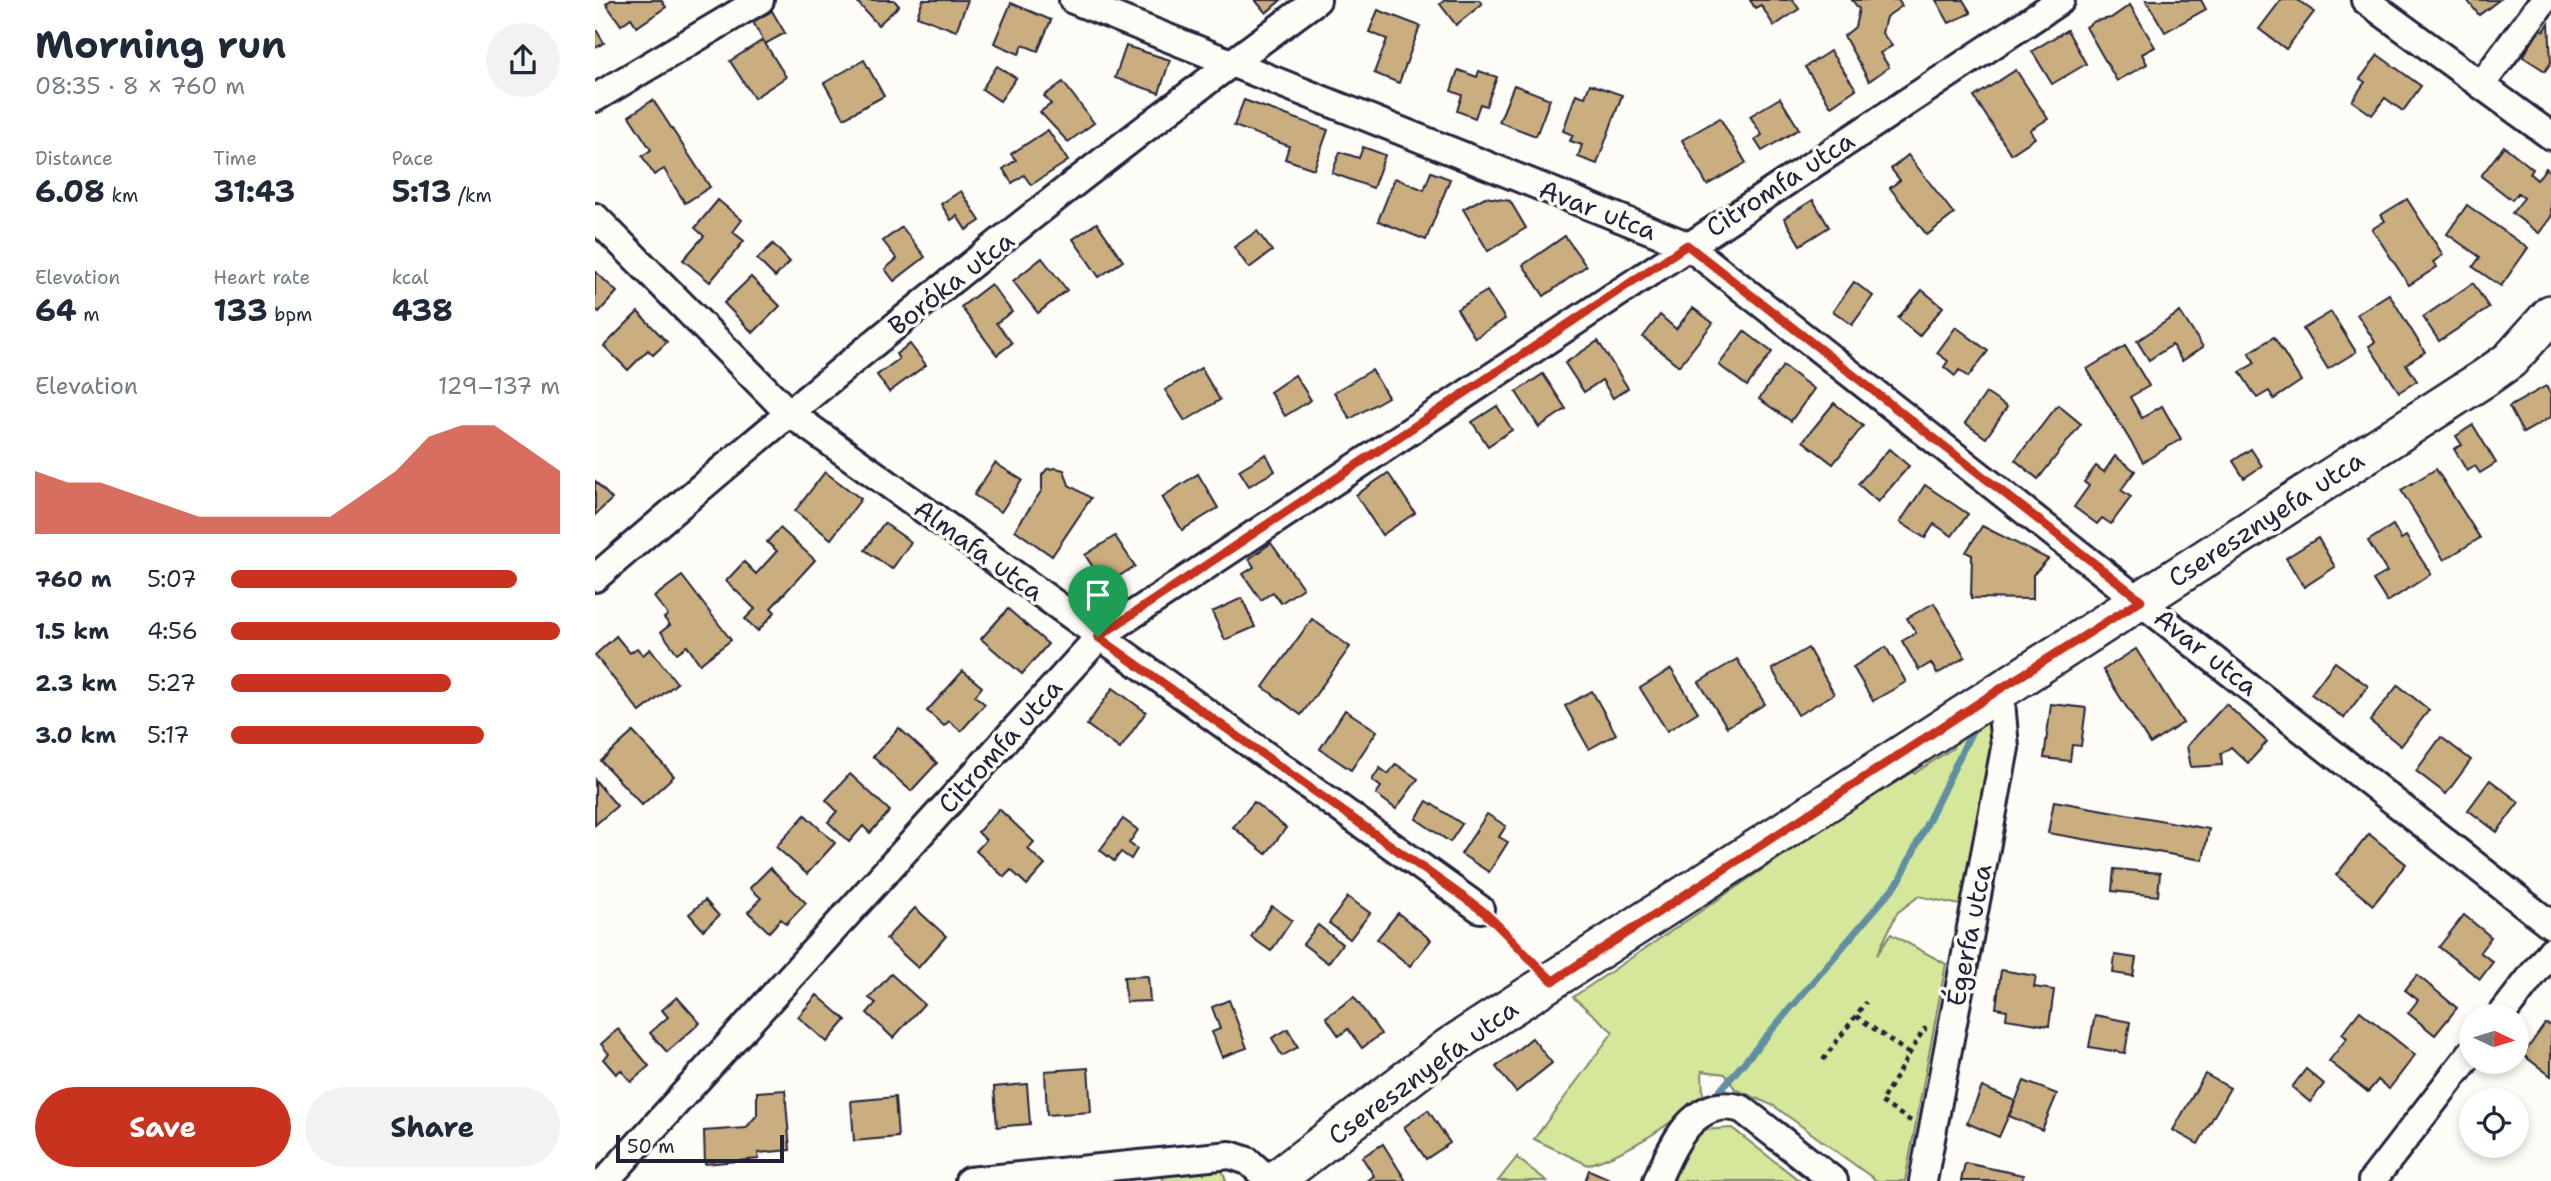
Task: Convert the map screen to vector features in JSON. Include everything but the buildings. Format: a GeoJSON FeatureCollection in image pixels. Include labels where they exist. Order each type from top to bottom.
{"type":"FeatureCollection","features":[{"type":"Feature","properties":{"kind":"street"},"geometry":{"type":"LineString","coordinates":[[595,98],[760,0]]}},
{"type":"Feature","properties":{"kind":"street","name":"Avar utca"},"geometry":{"type":"LineString","coordinates":[[1073,0],[1687,245],[2551,925]]}},
{"type":"Feature","properties":{"kind":"street","name":"Boróka utca"},"geometry":{"type":"LineString","coordinates":[[595,578],[788,412],[1229,64],[1317,0]]}},
{"type":"Feature","properties":{"kind":"street","name":"Citromfa utca"},"geometry":{"type":"LineString","coordinates":[[605,1181],[1098,637],[2061,0]]}},
{"type":"Feature","properties":{"kind":"street"},"geometry":{"type":"LineString","coordinates":[[2365,0],[2551,136]]}},
{"type":"Feature","properties":{"kind":"street"},"geometry":{"type":"LineString","coordinates":[[2481,85],[2544,0]]}},
{"type":"Feature","properties":{"kind":"street","name":"Almafa utca"},"geometry":{"type":"LineString","coordinates":[[595,217],[788,412],[1480,909]]}},
{"type":"Feature","properties":{"kind":"street","name":"Cseresznyefa utca"},"geometry":{"type":"LineString","coordinates":[[1272,1181],[1449,1047],[2494,372],[2511,360],[2551,314]]}},
{"type":"Feature","properties":{"kind":"street","name":"Égerfa utca"},"geometry":{"type":"LineString","coordinates":[[1923,1181],[2005,748],[2000,689]]}},
{"type":"Feature","properties":{"kind":"street"},"geometry":{"type":"LineString","coordinates":[[2510,1004],[2551,950]]}},
{"type":"Feature","properties":{"kind":"street"},"geometry":{"type":"LineString","coordinates":[[2372,1181],[2459,1069]]}},
{"type":"Feature","properties":{"kind":"street"},"geometry":{"type":"LineString","coordinates":[[1657,1181],[1675,1140],[1689,1124],[1713,1106],[1727,1104],[1742,1109],[1834,1181]]}},
{"type":"Feature","properties":{"kind":"street"},"geometry":{"type":"LineString","coordinates":[[969,1181],[1230,1155],[1248,1161],[1272,1181]]}},
{"type":"Feature","properties":{"kind":"path"},"geometry":{"type":"LineString","coordinates":[[1480,909],[1553,981]]}},
{"type":"Feature","properties":{"kind":"path"},"geometry":{"type":"LineString","coordinates":[[1823,1060],[1866,1002]]}},
{"type":"Feature","properties":{"kind":"path"},"geometry":{"type":"LineString","coordinates":[[1856,1016],[1911,1055]]}},
{"type":"Feature","properties":{"kind":"path"},"geometry":{"type":"LineString","coordinates":[[1916,1125],[1881,1102],[1911,1055],[1923,1030],[1935,1029]]}},
{"type":"Feature","properties":{"kind":"green space"},"geometry":{"type":"Polygon","coordinates":[[[1994,715],[1998,732],[1969,907],[1919,896],[1897,913],[1877,955],[1891,934],[1946,964],[1905,1181],[1877,1181],[1774,1106],[1735,1089],[1725,1074],[1702,1071],[1703,1097],[1649,1137],[1605,1159],[1588,1165],[1534,1139],[1613,1032],[1573,997],[1909,771],[1915,773],[1953,748],[1954,738],[1994,715]]]}},
{"type":"Feature","properties":{"kind":"green space"},"geometry":{"type":"Polygon","coordinates":[[[1732,1128],[1800,1181],[1673,1181],[1686,1151],[1702,1130],[1732,1128]]]}},
{"type":"Feature","properties":{"kind":"green space"},"geometry":{"type":"Polygon","coordinates":[[[1517,1158],[1547,1181],[1498,1181],[1517,1158]]]}},
{"type":"Feature","properties":{"kind":"green space"},"geometry":{"type":"Polygon","coordinates":[[[1210,1166],[1221,1167],[1226,1181],[1164,1181],[1162,1177],[1210,1166]]]}},
{"type":"Feature","properties":{"kind":"waterway"},"geometry":{"type":"LineString","coordinates":[[1712,1100],[1899,881],[1972,731]]}},
{"type":"Feature","properties":{"kind":"route"},"geometry":{"type":"LineString","coordinates":[[1687,245],[2141,600],[1553,981],[1480,909],[1098,637],[1687,245]]}}]}
